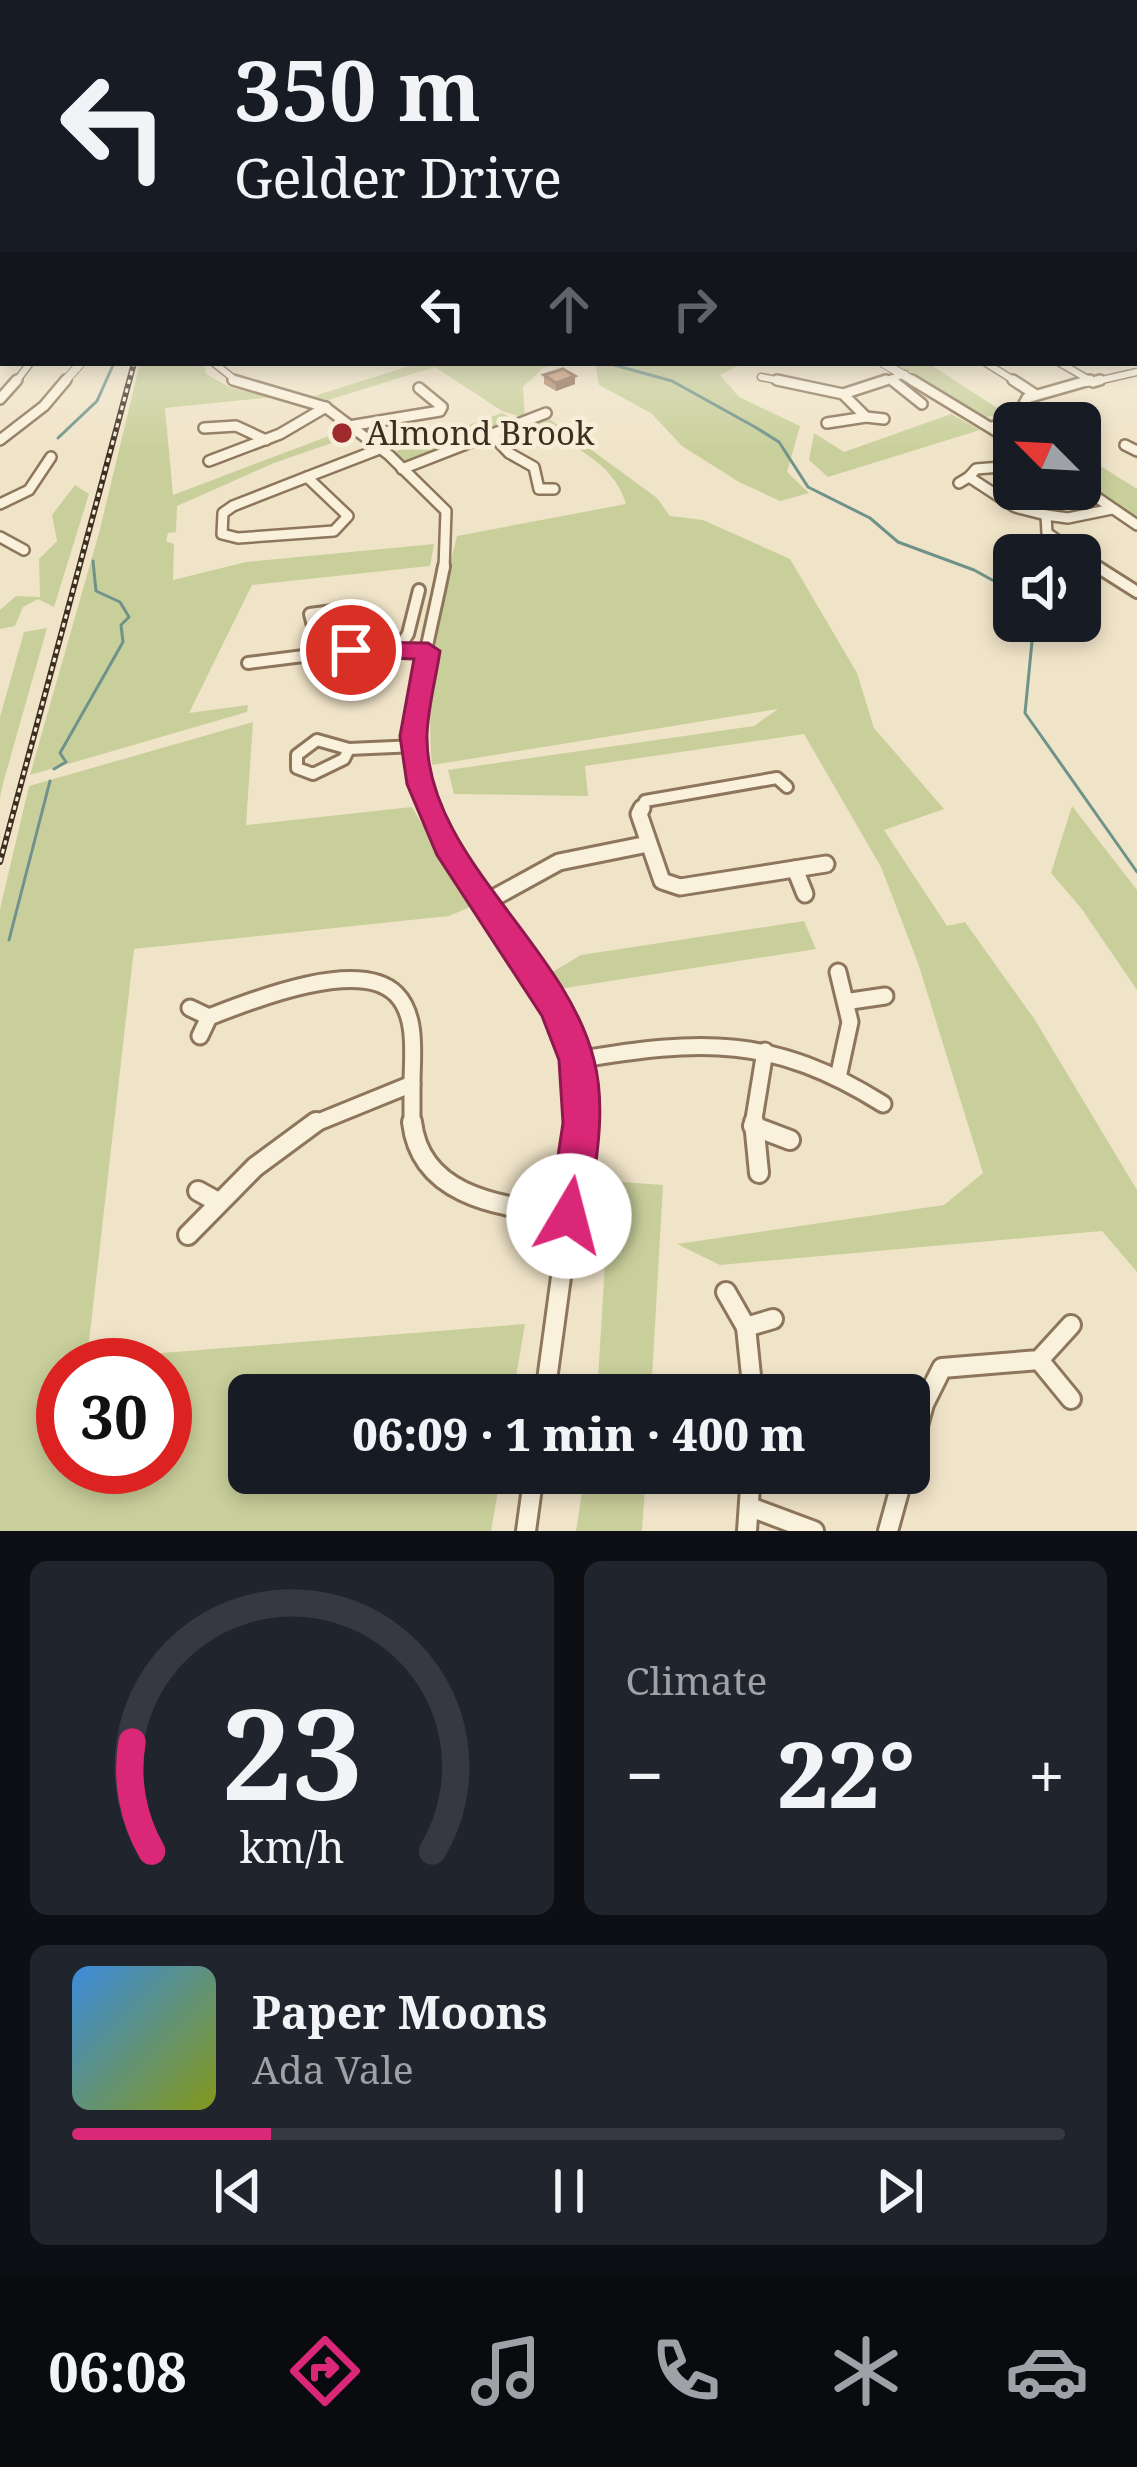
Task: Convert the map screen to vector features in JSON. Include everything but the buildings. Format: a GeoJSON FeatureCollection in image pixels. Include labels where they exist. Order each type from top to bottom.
{"type":"FeatureCollection","features":[{"type":"Feature","properties":{"kind":"street"},"geometry":{"type":"LineString","coordinates":[[0,399],[14,389],[19,372],[26,366]]}},
{"type":"Feature","properties":{"kind":"street"},"geometry":{"type":"LineString","coordinates":[[0,440],[44,406],[78,366]]}},
{"type":"Feature","properties":{"kind":"street"},"geometry":{"type":"LineString","coordinates":[[217,366],[236,382],[326,407],[441,505],[449,525],[416,746],[421,784],[433,818],[556,1007],[577,1060],[582,1123],[548,1374]]}},
{"type":"Feature","properties":{"kind":"street"},"geometry":{"type":"LineString","coordinates":[[889,366],[992,427],[1015,421],[1024,400],[1036,395],[1137,372]]}},
{"type":"Feature","properties":{"kind":"street"},"geometry":{"type":"LineString","coordinates":[[991,366],[1036,395]]}},
{"type":"Feature","properties":{"kind":"street"},"geometry":{"type":"LineString","coordinates":[[1065,366],[1093,382]]}},
{"type":"Feature","properties":{"kind":"street"},"geometry":{"type":"LineString","coordinates":[[767,376],[790,387],[843,394],[905,374]]}},
{"type":"Feature","properties":{"kind":"street"},"geometry":{"type":"LineString","coordinates":[[890,379],[923,400]]}},
{"type":"Feature","properties":{"kind":"street"},"geometry":{"type":"LineString","coordinates":[[349,426],[380,416],[412,420],[433,415],[442,406],[421,394]]}},
{"type":"Feature","properties":{"kind":"street"},"geometry":{"type":"LineString","coordinates":[[843,394],[866,416]]}},
{"type":"Feature","properties":{"kind":"street"},"geometry":{"type":"LineString","coordinates":[[208,461],[222,452],[266,440],[326,407]]}},
{"type":"Feature","properties":{"kind":"street"},"geometry":{"type":"LineString","coordinates":[[402,469],[547,413]]}},
{"type":"Feature","properties":{"kind":"street"},"geometry":{"type":"LineString","coordinates":[[832,425],[866,416],[884,418]]}},
{"type":"Feature","properties":{"kind":"street"},"geometry":{"type":"LineString","coordinates":[[204,428],[219,420],[249,428],[266,440]]}},
{"type":"Feature","properties":{"kind":"street"},"geometry":{"type":"LineString","coordinates":[[491,435],[514,457],[534,467],[539,488]]}},
{"type":"Feature","properties":{"kind":"street"},"geometry":{"type":"LineString","coordinates":[[1125,445],[1137,451]]}},
{"type":"Feature","properties":{"kind":"street"},"geometry":{"type":"LineString","coordinates":[[307,477],[348,516],[345,524],[334,531],[238,538],[222,534],[223,513],[233,506],[377,449]]}},
{"type":"Feature","properties":{"kind":"street"},"geometry":{"type":"LineString","coordinates":[[0,504],[29,490],[49,462],[64,466]]}},
{"type":"Feature","properties":{"kind":"street"},"geometry":{"type":"LineString","coordinates":[[993,467],[976,469],[964,480],[993,495]]}},
{"type":"Feature","properties":{"kind":"street"},"geometry":{"type":"LineString","coordinates":[[528,495],[539,488],[554,489]]}},
{"type":"Feature","properties":{"kind":"street"},"geometry":{"type":"LineString","coordinates":[[1101,501],[1137,525]]}},
{"type":"Feature","properties":{"kind":"street"},"geometry":{"type":"LineString","coordinates":[[1027,510],[1068,518],[1112,509]]}},
{"type":"Feature","properties":{"kind":"street"},"geometry":{"type":"LineString","coordinates":[[1046,515],[1048,534]]}},
{"type":"Feature","properties":{"kind":"street"},"geometry":{"type":"LineString","coordinates":[[0,537],[24,550]]}},
{"type":"Feature","properties":{"kind":"street"},"geometry":{"type":"LineString","coordinates":[[0,550],[11,544]]}},
{"type":"Feature","properties":{"kind":"street"},"geometry":{"type":"LineString","coordinates":[[1101,571],[1132,594]]}},
{"type":"Feature","properties":{"kind":"street"},"geometry":{"type":"LineString","coordinates":[[397,651],[408,634],[418,590]]}},
{"type":"Feature","properties":{"kind":"street"},"geometry":{"type":"LineString","coordinates":[[294,616],[333,611]]}},
{"type":"Feature","properties":{"kind":"street"},"geometry":{"type":"LineString","coordinates":[[310,614],[320,653]]}},
{"type":"Feature","properties":{"kind":"street"},"geometry":{"type":"LineString","coordinates":[[248,663],[320,653],[428,651]]}},
{"type":"Feature","properties":{"kind":"street"},"geometry":{"type":"LineString","coordinates":[[349,749],[416,746]]}},
{"type":"Feature","properties":{"kind":"street"},"geometry":{"type":"LineString","coordinates":[[787,787],[777,778],[645,801],[639,814],[662,880],[680,887],[826,864]]}},
{"type":"Feature","properties":{"kind":"street"},"geometry":{"type":"LineString","coordinates":[[486,902],[559,862],[648,844]]}},
{"type":"Feature","properties":{"kind":"street"},"geometry":{"type":"LineString","coordinates":[[795,869],[805,894]]}},
{"type":"Feature","properties":{"kind":"street"},"geometry":{"type":"LineString","coordinates":[[838,972],[851,1001],[854,1027],[839,1073]]}},
{"type":"Feature","properties":{"kind":"street"},"geometry":{"type":"LineString","coordinates":[[200,1036],[208,1017],[256,998],[328,982],[391,988],[412,1028],[413,1135],[425,1160],[466,1197],[569,1216]]}},
{"type":"Feature","properties":{"kind":"street"},"geometry":{"type":"LineString","coordinates":[[851,1001],[885,996]]}},
{"type":"Feature","properties":{"kind":"street"},"geometry":{"type":"LineString","coordinates":[[190,1008],[208,1017]]}},
{"type":"Feature","properties":{"kind":"street"},"geometry":{"type":"LineString","coordinates":[[577,1060],[705,1042],[765,1051],[839,1073],[883,1104]]}},
{"type":"Feature","properties":{"kind":"street"},"geometry":{"type":"LineString","coordinates":[[759,1173],[753,1126],[765,1051]]}},
{"type":"Feature","properties":{"kind":"street"},"geometry":{"type":"LineString","coordinates":[[188,1235],[298,1132],[412,1084]]}},
{"type":"Feature","properties":{"kind":"street"},"geometry":{"type":"LineString","coordinates":[[753,1126],[790,1140]]}},
{"type":"Feature","properties":{"kind":"street"},"geometry":{"type":"LineString","coordinates":[[198,1191],[218,1202]]}},
{"type":"Feature","properties":{"kind":"street"},"geometry":{"type":"LineString","coordinates":[[726,1292],[746,1327],[751,1374]]}},
{"type":"Feature","properties":{"kind":"street"},"geometry":{"type":"LineString","coordinates":[[746,1327],[773,1318]]}},
{"type":"Feature","properties":{"kind":"street"},"geometry":{"type":"LineString","coordinates":[[930,1392],[942,1368],[1040,1360],[1071,1325]]}},
{"type":"Feature","properties":{"kind":"street"},"geometry":{"type":"LineString","coordinates":[[1040,1360],[1071,1399]]}},
{"type":"Feature","properties":{"kind":"street"},"geometry":{"type":"LineString","coordinates":[[526,1531],[531,1494]]}},
{"type":"Feature","properties":{"kind":"street"},"geometry":{"type":"LineString","coordinates":[[747,1531],[751,1494]]}},
{"type":"Feature","properties":{"kind":"street"},"geometry":{"type":"LineString","coordinates":[[888,1531],[898,1494]]}},
{"type":"Feature","properties":{"kind":"street"},"geometry":{"type":"LineString","coordinates":[[750,1507],[814,1531]]}},
{"type":"Feature","properties":{"kind":"green space"},"geometry":{"type":"Polygon","coordinates":[[[139,366],[205,366],[206,374],[231,388],[273,397],[165,408],[173,495],[342,431],[349,437],[274,463],[177,506],[176,532],[168,533],[166,541],[174,544],[173,580],[246,562],[434,544],[430,566],[252,585],[189,713],[248,705],[247,712],[30,775],[99,533],[139,366]]]}},
{"type":"Feature","properties":{"kind":"green space"},"geometry":{"type":"Polygon","coordinates":[[[409,366],[549,366],[523,387],[525,418],[502,411],[435,367],[328,400],[314,396],[409,366]]]}},
{"type":"Feature","properties":{"kind":"green space"},"geometry":{"type":"Polygon","coordinates":[[[596,366],[737,366],[720,375],[739,397],[800,426],[787,472],[809,493],[780,501],[739,482],[682,446],[651,413],[599,385],[596,366]]]}},
{"type":"Feature","properties":{"kind":"green space"},"geometry":{"type":"Polygon","coordinates":[[[894,366],[933,366],[993,405],[993,416],[982,417],[894,366]]]}},
{"type":"Feature","properties":{"kind":"green space"},"geometry":{"type":"Polygon","coordinates":[[[502,413],[519,421],[405,463],[391,453],[502,413]]]}},
{"type":"Feature","properties":{"kind":"green space"},"geometry":{"type":"Polygon","coordinates":[[[951,414],[980,430],[828,477],[809,460],[814,433],[844,452],[951,414]]]}},
{"type":"Feature","properties":{"kind":"green space"},"geometry":{"type":"Polygon","coordinates":[[[548,418],[657,498],[670,516],[703,520],[790,559],[857,673],[874,728],[944,809],[884,830],[947,926],[965,922],[1035,1020],[1137,1190],[1137,1272],[1102,1231],[720,1265],[677,1244],[944,1205],[983,1173],[918,963],[881,867],[804,734],[585,766],[588,796],[454,794],[448,770],[754,726],[778,709],[432,765],[435,650],[457,536],[626,504],[600,465],[531,422],[548,418]]]}},
{"type":"Feature","properties":{"kind":"green space"},"geometry":{"type":"Polygon","coordinates":[[[1101,466],[1137,489],[1137,518],[1101,494],[1101,466]]]}},
{"type":"Feature","properties":{"kind":"green space"},"geometry":{"type":"Polygon","coordinates":[[[75,485],[89,494],[54,607],[38,599],[23,607],[15,626],[0,629],[0,610],[16,596],[40,597],[39,559],[57,541],[52,515],[75,485]]]}},
{"type":"Feature","properties":{"kind":"green space"},"geometry":{"type":"Polygon","coordinates":[[[47,628],[0,797],[0,717],[24,632],[47,628]]]}},
{"type":"Feature","properties":{"kind":"green space"},"geometry":{"type":"Polygon","coordinates":[[[253,722],[246,825],[412,807],[470,907],[449,916],[134,949],[89,1338],[36,1338],[36,1494],[192,1494],[192,1351],[525,1324],[517,1374],[228,1374],[228,1494],[497,1494],[491,1531],[0,1531],[0,909],[29,786],[253,722]]]}},
{"type":"Feature","properties":{"kind":"green space"},"geometry":{"type":"Polygon","coordinates":[[[1072,806],[1137,890],[1137,990],[1051,873],[1072,806]]]}},
{"type":"Feature","properties":{"kind":"green space"},"geometry":{"type":"Polygon","coordinates":[[[804,921],[816,949],[559,989],[549,974],[581,955],[804,921]]]}},
{"type":"Feature","properties":{"kind":"green space"},"geometry":{"type":"Polygon","coordinates":[[[610,1181],[663,1185],[652,1374],[598,1374],[610,1181]]]}},
{"type":"Feature","properties":{"kind":"green space"},"geometry":{"type":"Polygon","coordinates":[[[582,1494],[645,1494],[642,1531],[576,1531],[582,1494]]]}},
{"type":"Feature","properties":{"kind":"waterway"},"geometry":{"type":"LineString","coordinates":[[58,438],[97,401],[113,366]]}},
{"type":"Feature","properties":{"kind":"waterway"},"geometry":{"type":"LineString","coordinates":[[618,366],[672,381],[755,427],[779,442],[808,487],[870,518],[898,542],[993,580]]}},
{"type":"Feature","properties":{"kind":"waterway"},"geometry":{"type":"LineString","coordinates":[[54,769],[66,762],[60,753],[123,642],[121,625],[129,617],[120,602],[96,591],[93,561]]}},
{"type":"Feature","properties":{"kind":"waterway"},"geometry":{"type":"LineString","coordinates":[[1032,642],[1025,713],[1137,872]]}},
{"type":"Feature","properties":{"kind":"waterway"},"geometry":{"type":"LineString","coordinates":[[9,940],[50,781]]}},
{"type":"Feature","properties":{"kind":"railway"},"geometry":{"type":"LineString","coordinates":[[0,862],[133,366]]}},
{"type":"Feature","properties":{"kind":"place","name":"Almond Brook"},"geometry":{"type":"Point","coordinates":[342,433]}},
{"type":"Feature","properties":{"kind":"route"},"geometry":{"type":"LineString","coordinates":[[351,650],[428,651],[414,736],[421,784],[433,818],[556,1007],[577,1060],[582,1123],[569,1216]]}}]}
